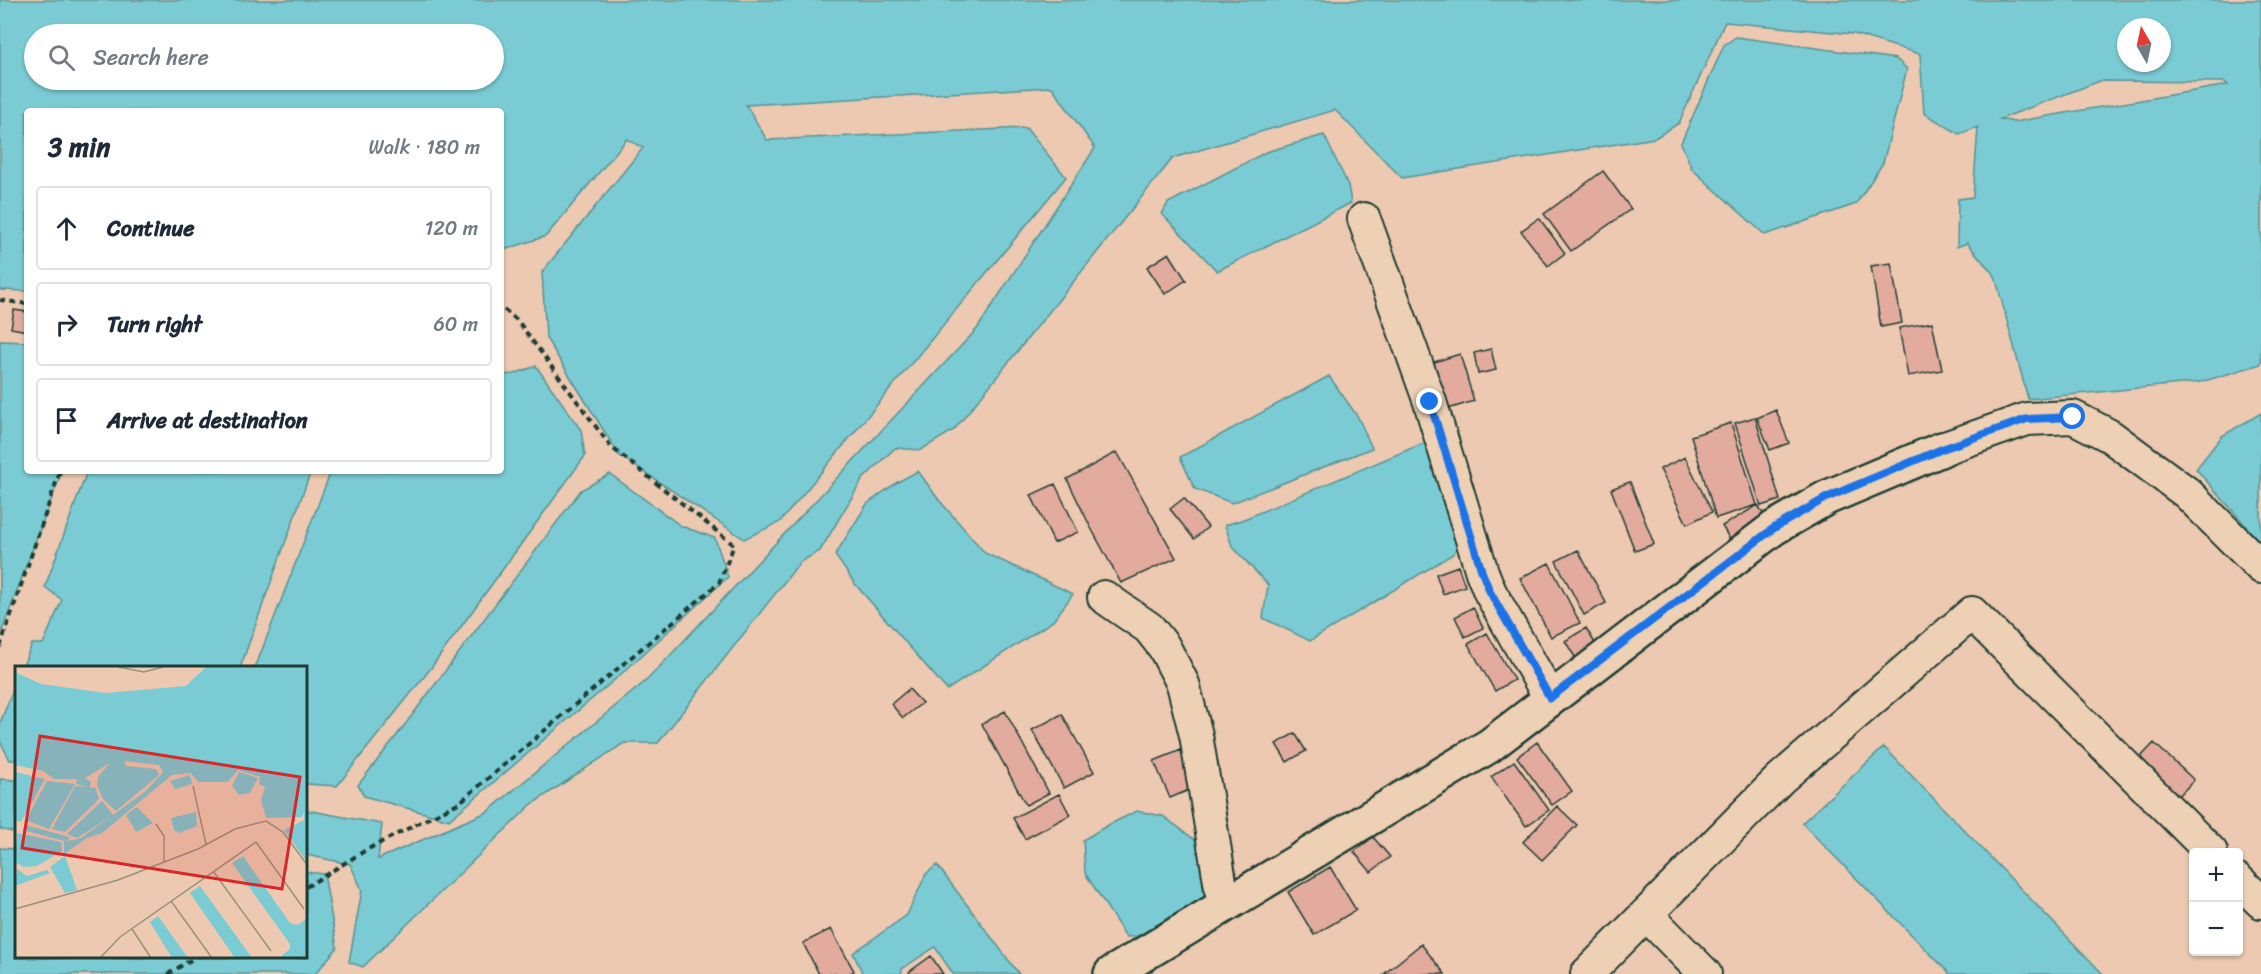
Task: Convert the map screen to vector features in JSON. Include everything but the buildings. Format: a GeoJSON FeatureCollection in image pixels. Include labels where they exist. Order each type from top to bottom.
{"type":"FeatureCollection","features":[{"type":"Feature","properties":{"kind":"street"},"geometry":{"type":"LineString","coordinates":[[1364,219],[1430,402],[1482,572],[1490,592],[1550,698]]}},
{"type":"Feature","properties":{"kind":"street"},"geometry":{"type":"LineString","coordinates":[[1110,974],[1489,746],[1774,528],[1826,498],[1942,449],[2027,419],[2073,417],[2110,436],[2187,493],[2261,567]]}},
{"type":"Feature","properties":{"kind":"street"},"geometry":{"type":"LineString","coordinates":[[1104,597],[1149,628],[1164,647],[1183,684],[1196,735],[1224,906]]}},
{"type":"Feature","properties":{"kind":"street"},"geometry":{"type":"LineString","coordinates":[[1587,974],[1780,779],[1972,613],[2207,848]]}},
{"type":"Feature","properties":{"kind":"street"},"geometry":{"type":"LineString","coordinates":[[2243,885],[2261,902]]}},
{"type":"Feature","properties":{"kind":"street"},"geometry":{"type":"LineString","coordinates":[[1646,914],[1706,974]]}},
{"type":"Feature","properties":{"kind":"path"},"geometry":{"type":"LineString","coordinates":[[0,300],[24,304]]}},
{"type":"Feature","properties":{"kind":"path"},"geometry":{"type":"LineString","coordinates":[[308,886],[366,850],[460,802],[719,583],[734,545],[611,447],[517,320],[504,309]]}},
{"type":"Feature","properties":{"kind":"path"},"geometry":{"type":"LineString","coordinates":[[0,647],[59,474]]}},
{"type":"Feature","properties":{"kind":"path"},"geometry":{"type":"LineString","coordinates":[[168,974],[191,959]]}},
{"type":"Feature","properties":{"kind":"water"},"geometry":{"type":"Polygon","coordinates":[[[0,0],[2261,0],[2261,364],[2201,382],[2028,399],[1995,276],[1967,243],[1957,247],[1958,199],[1973,197],[1978,127],[1959,134],[1924,113],[1920,54],[1854,34],[1725,22],[1679,123],[1655,138],[1402,178],[1335,110],[1173,158],[954,430],[921,450],[895,448],[862,480],[820,551],[800,562],[658,743],[624,743],[532,804],[363,967],[349,962],[362,890],[350,864],[308,855],[308,810],[382,824],[378,859],[487,812],[647,680],[977,329],[1095,148],[1052,87],[746,105],[767,140],[1026,128],[1066,177],[780,522],[744,539],[619,455],[546,338],[542,272],[643,148],[627,139],[546,236],[504,250],[504,108],[24,108],[24,291],[0,290],[0,0]],[[2100,81],[2000,119],[2014,122],[2228,85],[2225,82],[2100,81]]]}},
{"type":"Feature","properties":{"kind":"water"},"geometry":{"type":"Polygon","coordinates":[[[1736,37],[1896,59],[1907,69],[1883,163],[1856,204],[1765,235],[1692,169],[1681,143],[1724,45],[1736,37]]]}},
{"type":"Feature","properties":{"kind":"water"},"geometry":{"type":"Polygon","coordinates":[[[1324,135],[1348,185],[1351,203],[1217,271],[1162,214],[1168,203],[1266,152],[1324,135]]]}},
{"type":"Feature","properties":{"kind":"water"},"geometry":{"type":"Polygon","coordinates":[[[0,341],[24,342],[24,474],[61,474],[0,636],[0,341]]]}},
{"type":"Feature","properties":{"kind":"water"},"geometry":{"type":"Polygon","coordinates":[[[536,366],[581,430],[585,456],[431,668],[337,786],[308,784],[308,666],[256,666],[330,474],[504,474],[504,375],[514,374],[536,366]]]}},
{"type":"Feature","properties":{"kind":"water"},"geometry":{"type":"Polygon","coordinates":[[[1329,376],[1358,417],[1372,448],[1232,503],[1195,489],[1180,457],[1329,376]]]}},
{"type":"Feature","properties":{"kind":"water"},"geometry":{"type":"Polygon","coordinates":[[[2261,413],[2261,543],[2196,469],[2222,436],[2261,413]]]}},
{"type":"Feature","properties":{"kind":"water"},"geometry":{"type":"Polygon","coordinates":[[[1426,442],[1460,543],[1453,554],[1310,641],[1263,618],[1268,585],[1232,546],[1225,525],[1426,442]]]}},
{"type":"Feature","properties":{"kind":"water"},"geometry":{"type":"Polygon","coordinates":[[[918,471],[939,500],[985,553],[1073,594],[1053,621],[947,690],[855,584],[835,555],[867,504],[896,483],[918,471]]]}},
{"type":"Feature","properties":{"kind":"water"},"geometry":{"type":"Polygon","coordinates":[[[86,474],[310,474],[241,666],[23,666],[32,644],[43,644],[62,600],[45,587],[86,474]]]}},
{"type":"Feature","properties":{"kind":"water"},"geometry":{"type":"Polygon","coordinates":[[[610,474],[681,526],[715,538],[728,577],[619,676],[449,820],[364,796],[358,785],[581,490],[610,474]]]}},
{"type":"Feature","properties":{"kind":"water"},"geometry":{"type":"Polygon","coordinates":[[[15,685],[15,760],[10,760],[0,741],[0,723],[15,685]]]}},
{"type":"Feature","properties":{"kind":"water"},"geometry":{"type":"Polygon","coordinates":[[[1884,747],[2103,974],[1950,974],[1802,823],[1884,747]]]}},
{"type":"Feature","properties":{"kind":"water"},"geometry":{"type":"Polygon","coordinates":[[[0,779],[15,780],[15,833],[0,829],[0,779]]]}},
{"type":"Feature","properties":{"kind":"water"},"geometry":{"type":"Polygon","coordinates":[[[1137,811],[1163,816],[1199,843],[1204,897],[1138,936],[1126,937],[1085,873],[1083,840],[1137,811]]]}},
{"type":"Feature","properties":{"kind":"water"},"geometry":{"type":"Polygon","coordinates":[[[0,848],[15,849],[15,959],[308,959],[308,872],[324,874],[337,948],[315,974],[0,974],[0,848]]]}},
{"type":"Feature","properties":{"kind":"water"},"geometry":{"type":"Polygon","coordinates":[[[937,865],[1019,974],[953,974],[935,947],[902,969],[901,974],[863,974],[853,953],[907,915],[926,874],[937,865]]]}},
{"type":"Feature","properties":{"kind":"route"},"geometry":{"type":"LineString","coordinates":[[1430,402],[1490,592],[1550,698],[1774,528],[1826,498],[1942,449],[2027,419],[2073,417]]}}]}
